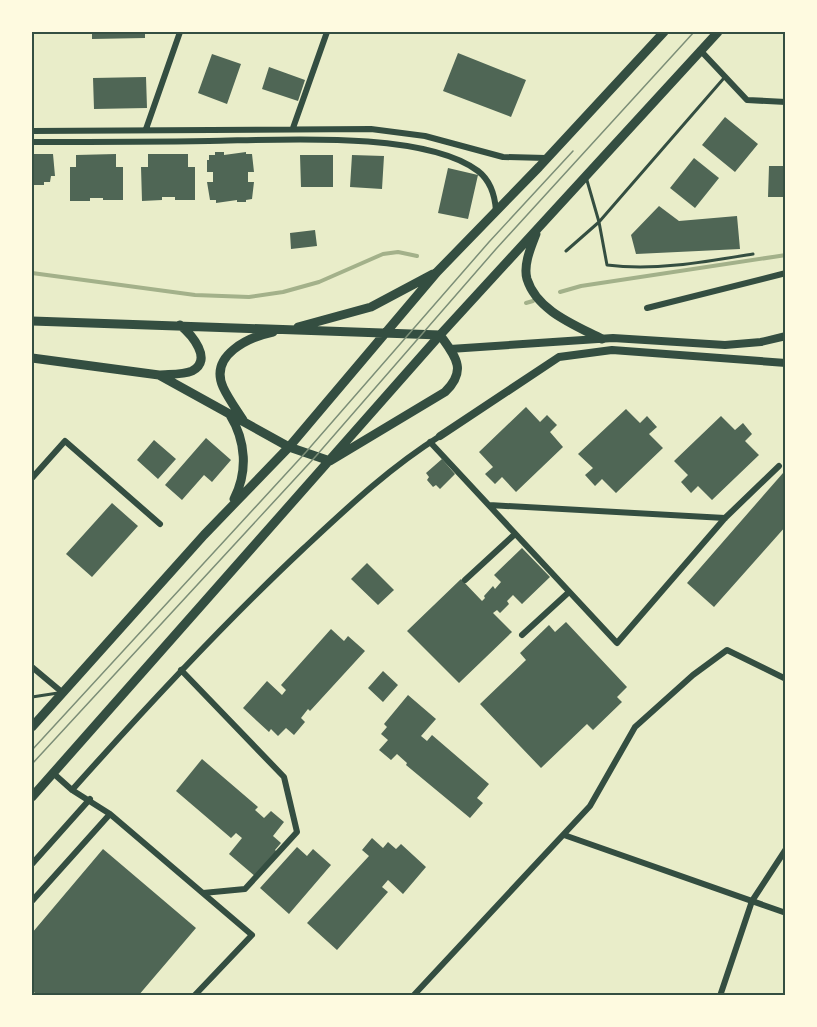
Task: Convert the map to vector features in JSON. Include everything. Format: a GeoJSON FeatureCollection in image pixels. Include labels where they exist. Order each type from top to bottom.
{"type":"FeatureCollection","features":[{"type":"Feature","properties":{"kind":"main road"},"geometry":{"type":"LineString","coordinates":[[32,727],[204,534],[289,447],[437,272],[664,32]]}},
{"type":"Feature","properties":{"kind":"main road"},"geometry":{"type":"LineString","coordinates":[[32,797],[440,335],[718,32]]}},
{"type":"Feature","properties":{"kind":"main road"},"geometry":{"type":"LineString","coordinates":[[539,226],[528,255],[527,279],[539,299],[554,314],[602,339]]}},
{"type":"Feature","properties":{"kind":"main road"},"geometry":{"type":"LineString","coordinates":[[243,421],[222,387],[220,373],[223,362],[231,351],[246,340],[267,333],[289,330],[370,307],[437,272]]}},
{"type":"Feature","properties":{"kind":"main road"},"geometry":{"type":"LineString","coordinates":[[32,321],[440,335]]}},
{"type":"Feature","properties":{"kind":"main road"},"geometry":{"type":"LineString","coordinates":[[32,358],[159,375],[190,372],[199,363],[201,354],[192,335],[180,325]]}},
{"type":"Feature","properties":{"kind":"main road"},"geometry":{"type":"LineString","coordinates":[[159,375],[289,447],[330,461],[445,392],[455,381],[458,367],[455,357],[440,335]]}},
{"type":"Feature","properties":{"kind":"main road"},"geometry":{"type":"LineString","coordinates":[[229,413],[239,434],[244,458],[240,484],[231,507]]}},
{"type":"Feature","properties":{"kind":"street"},"geometry":{"type":"LineString","coordinates":[[146,129],[180,32]]}},
{"type":"Feature","properties":{"kind":"street"},"geometry":{"type":"LineString","coordinates":[[292,128],[327,32]]}},
{"type":"Feature","properties":{"kind":"street"},"geometry":{"type":"LineString","coordinates":[[700,50],[747,100],[786,102]]}},
{"type":"Feature","properties":{"kind":"street"},"geometry":{"type":"LineString","coordinates":[[32,130],[292,128],[390,130],[424,136],[503,157],[547,158]]}},
{"type":"Feature","properties":{"kind":"street"},"geometry":{"type":"LineString","coordinates":[[32,142],[309,140],[406,146],[446,156],[479,172],[490,184],[494,193],[496,211]]}},
{"type":"Feature","properties":{"kind":"street"},"geometry":{"type":"LineString","coordinates":[[647,308],[786,273]]}},
{"type":"Feature","properties":{"kind":"street"},"geometry":{"type":"LineString","coordinates":[[450,349],[602,339],[725,345],[761,342],[786,336]]}},
{"type":"Feature","properties":{"kind":"street"},"geometry":{"type":"LineString","coordinates":[[72,789],[181,670],[357,498],[396,465],[560,357],[612,350],[786,363]]}},
{"type":"Feature","properties":{"kind":"street"},"geometry":{"type":"LineString","coordinates":[[32,478],[65,441],[160,524]]}},
{"type":"Feature","properties":{"kind":"street"},"geometry":{"type":"LineString","coordinates":[[430,442],[617,643],[726,518],[779,466]]}},
{"type":"Feature","properties":{"kind":"street"},"geometry":{"type":"LineString","coordinates":[[489,505],[726,518]]}},
{"type":"Feature","properties":{"kind":"street"},"geometry":{"type":"LineString","coordinates":[[465,580],[515,534]]}},
{"type":"Feature","properties":{"kind":"street"},"geometry":{"type":"LineString","coordinates":[[522,635],[569,592]]}},
{"type":"Feature","properties":{"kind":"street"},"geometry":{"type":"LineString","coordinates":[[413,996],[590,806],[635,727],[693,675],[727,650],[786,679]]}},
{"type":"Feature","properties":{"kind":"street"},"geometry":{"type":"LineString","coordinates":[[32,667],[63,693]]}},
{"type":"Feature","properties":{"kind":"street"},"geometry":{"type":"LineString","coordinates":[[181,670],[284,777],[297,832],[245,889],[202,893]]}},
{"type":"Feature","properties":{"kind":"street"},"geometry":{"type":"LineString","coordinates":[[53,773],[72,789],[110,814],[252,935],[194,996]]}},
{"type":"Feature","properties":{"kind":"street"},"geometry":{"type":"LineString","coordinates":[[32,864],[90,799]]}},
{"type":"Feature","properties":{"kind":"street"},"geometry":{"type":"LineString","coordinates":[[32,901],[110,814]]}},
{"type":"Feature","properties":{"kind":"street"},"geometry":{"type":"LineString","coordinates":[[564,835],[786,913]]}},
{"type":"Feature","properties":{"kind":"street"},"geometry":{"type":"LineString","coordinates":[[720,996],[752,901],[786,849]]}},
{"type":"Feature","properties":{"kind":"lane"},"geometry":{"type":"LineString","coordinates":[[566,251],[599,222],[725,77]]}},
{"type":"Feature","properties":{"kind":"lane"},"geometry":{"type":"LineString","coordinates":[[586,176],[608,265],[640,267],[705,262],[753,254]]}},
{"type":"Feature","properties":{"kind":"lane"},"geometry":{"type":"LineString","coordinates":[[32,697],[63,693]]}},
{"type":"Feature","properties":{"kind":"building"},"geometry":{"type":"Polygon","coordinates":[[[92,32],[145,32],[145,38],[92,39],[92,32]]]}},
{"type":"Feature","properties":{"kind":"building"},"geometry":{"type":"Polygon","coordinates":[[[458,53],[526,80],[511,117],[443,91],[458,53]]]}},
{"type":"Feature","properties":{"kind":"building"},"geometry":{"type":"Polygon","coordinates":[[[212,54],[241,64],[227,104],[198,93],[212,54]]]}},
{"type":"Feature","properties":{"kind":"building"},"geometry":{"type":"Polygon","coordinates":[[[269,67],[305,80],[298,101],[262,89],[269,67]]]}},
{"type":"Feature","properties":{"kind":"building"},"geometry":{"type":"Polygon","coordinates":[[[146,77],[147,108],[94,109],[93,78],[146,77]]]}},
{"type":"Feature","properties":{"kind":"building"},"geometry":{"type":"Polygon","coordinates":[[[725,117],[758,144],[735,172],[702,145],[725,117]]]}},
{"type":"Feature","properties":{"kind":"building"},"geometry":{"type":"Polygon","coordinates":[[[215,152],[224,152],[224,155],[246,152],[246,154],[252,154],[254,172],[248,172],[248,182],[254,182],[252,199],[246,202],[237,202],[237,200],[216,203],[216,200],[210,200],[207,182],[213,182],[213,172],[207,172],[207,160],[209,160],[209,155],[215,155],[215,152]]]}},
{"type":"Feature","properties":{"kind":"building"},"geometry":{"type":"Polygon","coordinates":[[[32,154],[53,154],[55,176],[51,176],[50,182],[44,182],[44,185],[32,185],[32,154]]]}},
{"type":"Feature","properties":{"kind":"building"},"geometry":{"type":"Polygon","coordinates":[[[116,154],[116,167],[123,167],[123,200],[90,198],[90,201],[70,201],[70,167],[76,167],[76,155],[116,154]]]}},
{"type":"Feature","properties":{"kind":"building"},"geometry":{"type":"Polygon","coordinates":[[[148,154],[188,154],[188,167],[195,167],[195,200],[175,200],[175,197],[162,197],[162,200],[142,201],[141,167],[148,167],[148,154]]]}},
{"type":"Feature","properties":{"kind":"building"},"geometry":{"type":"Polygon","coordinates":[[[300,155],[333,155],[333,187],[301,187],[300,155]]]}},
{"type":"Feature","properties":{"kind":"building"},"geometry":{"type":"Polygon","coordinates":[[[352,155],[384,156],[382,189],[350,187],[352,155]]]}},
{"type":"Feature","properties":{"kind":"building"},"geometry":{"type":"Polygon","coordinates":[[[694,158],[719,178],[695,208],[670,188],[694,158]]]}},
{"type":"Feature","properties":{"kind":"building"},"geometry":{"type":"Polygon","coordinates":[[[769,166],[786,166],[786,197],[768,197],[769,166]]]}},
{"type":"Feature","properties":{"kind":"building"},"geometry":{"type":"Polygon","coordinates":[[[448,168],[478,175],[468,219],[438,213],[448,168]]]}},
{"type":"Feature","properties":{"kind":"building"},"geometry":{"type":"Polygon","coordinates":[[[659,206],[679,221],[737,216],[740,249],[636,254],[631,235],[659,206]]]}},
{"type":"Feature","properties":{"kind":"building"},"geometry":{"type":"Polygon","coordinates":[[[315,230],[317,246],[291,249],[290,233],[315,230]]]}},
{"type":"Feature","properties":{"kind":"building"},"geometry":{"type":"Polygon","coordinates":[[[526,407],[540,422],[547,415],[557,425],[550,432],[563,447],[516,492],[502,477],[495,484],[485,474],[493,467],[479,452],[526,407]]]}},
{"type":"Feature","properties":{"kind":"building"},"geometry":{"type":"Polygon","coordinates":[[[626,409],[640,423],[647,416],[657,427],[649,434],[663,448],[616,493],[602,479],[595,486],[585,475],[593,468],[578,454],[626,409]]]}},
{"type":"Feature","properties":{"kind":"building"},"geometry":{"type":"Polygon","coordinates":[[[721,416],[735,430],[743,423],[752,434],[745,441],[759,455],[712,500],[698,486],[691,493],[681,482],[688,475],[674,461],[721,416]]]}},
{"type":"Feature","properties":{"kind":"building"},"geometry":{"type":"Polygon","coordinates":[[[206,438],[231,460],[212,482],[204,475],[182,500],[165,485],[206,438]]]}},
{"type":"Feature","properties":{"kind":"building"},"geometry":{"type":"Polygon","coordinates":[[[154,440],[176,459],[158,479],[137,460],[154,440]]]}},
{"type":"Feature","properties":{"kind":"building"},"geometry":{"type":"Polygon","coordinates":[[[442,459],[455,474],[440,489],[436,485],[433,487],[427,480],[429,477],[426,473],[442,459]]]}},
{"type":"Feature","properties":{"kind":"building"},"geometry":{"type":"Polygon","coordinates":[[[783,473],[786,475],[786,526],[714,607],[687,583],[783,473]]]}},
{"type":"Feature","properties":{"kind":"building"},"geometry":{"type":"Polygon","coordinates":[[[112,503],[138,526],[92,577],[66,554],[112,503]]]}},
{"type":"Feature","properties":{"kind":"building"},"geometry":{"type":"Polygon","coordinates":[[[522,548],[550,577],[522,604],[513,595],[507,601],[509,604],[500,613],[497,610],[493,613],[512,632],[459,683],[407,631],[461,579],[482,601],[493,586],[495,589],[501,582],[494,575],[522,548]]]}},
{"type":"Feature","properties":{"kind":"building"},"geometry":{"type":"Polygon","coordinates":[[[367,563],[394,590],[378,605],[351,579],[367,563]]]}},
{"type":"Feature","properties":{"kind":"building"},"geometry":{"type":"Polygon","coordinates":[[[566,622],[627,687],[617,697],[622,702],[593,730],[587,724],[541,768],[480,704],[526,660],[520,653],[549,625],[555,632],[566,622]]]}},
{"type":"Feature","properties":{"kind":"building"},"geometry":{"type":"Polygon","coordinates":[[[331,629],[344,641],[348,636],[365,651],[310,711],[308,709],[301,718],[305,722],[294,735],[286,728],[278,736],[271,729],[269,732],[243,708],[267,681],[282,695],[286,690],[281,685],[331,629]]]}},
{"type":"Feature","properties":{"kind":"building"},"geometry":{"type":"Polygon","coordinates":[[[383,671],[398,685],[383,702],[368,688],[383,671]]]}},
{"type":"Feature","properties":{"kind":"building"},"geometry":{"type":"Polygon","coordinates":[[[408,695],[436,719],[421,736],[427,741],[432,735],[489,784],[477,798],[483,803],[470,818],[406,765],[407,763],[397,754],[391,760],[379,750],[388,740],[381,734],[387,727],[384,724],[408,695]]]}},
{"type":"Feature","properties":{"kind":"building"},"geometry":{"type":"Polygon","coordinates":[[[202,759],[258,807],[255,810],[264,818],[271,811],[284,822],[273,836],[281,843],[275,850],[277,852],[256,877],[229,854],[242,838],[236,833],[231,838],[176,791],[202,759]]]}},
{"type":"Feature","properties":{"kind":"building"},"geometry":{"type":"Polygon","coordinates":[[[372,838],[383,848],[388,842],[396,849],[401,844],[426,867],[403,894],[388,880],[382,887],[388,892],[337,950],[307,923],[369,856],[362,850],[372,838]]]}},
{"type":"Feature","properties":{"kind":"building"},"geometry":{"type":"Polygon","coordinates":[[[297,847],[307,856],[313,849],[331,865],[289,914],[260,888],[297,847]]]}},
{"type":"Feature","properties":{"kind":"building"},"geometry":{"type":"Polygon","coordinates":[[[103,849],[196,928],[138,996],[38,996],[32,990],[32,933],[103,849]]]}},
{"type":"Feature","properties":{"kind":"waterway"},"geometry":{"type":"LineString","coordinates":[[32,273],[195,295],[249,297],[283,292],[319,282],[383,254],[398,252],[417,256]]}},
{"type":"Feature","properties":{"kind":"waterway"},"geometry":{"type":"LineString","coordinates":[[560,292],[581,286],[786,255]]}},
{"type":"Feature","properties":{"kind":"waterway"},"geometry":{"type":"LineString","coordinates":[[526,303],[533,301]]}},
{"type":"Feature","properties":{"kind":"tram line"},"geometry":{"type":"LineString","coordinates":[[32,764],[316,456],[496,249],[694,32]]}},
{"type":"Feature","properties":{"kind":"tram line"},"geometry":{"type":"LineString","coordinates":[[32,750],[306,452],[489,242],[573,151]]}}]}
